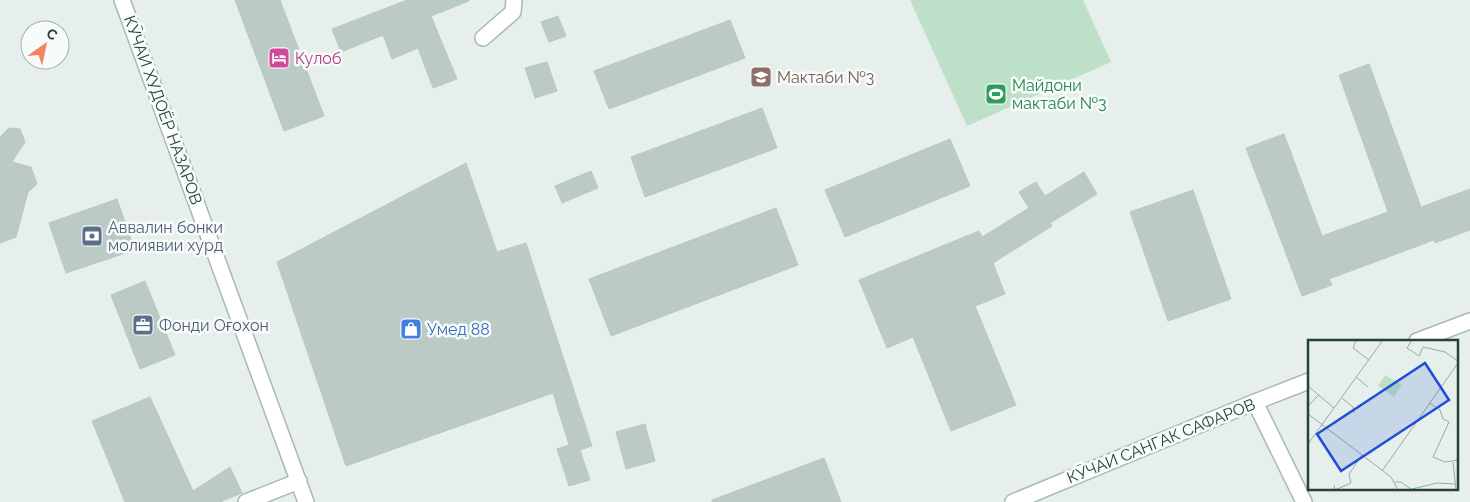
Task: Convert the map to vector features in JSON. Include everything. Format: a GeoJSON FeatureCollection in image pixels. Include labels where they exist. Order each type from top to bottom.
{"type":"FeatureCollection","features":[{"type":"Feature","properties":{"kind":"street","name":"КӮЧАИ ХУДОЁР НАЗАРОВ"},"geometry":{"type":"LineString","coordinates":[[122,0],[306,502]]}},
{"type":"Feature","properties":{"kind":"street"},"geometry":{"type":"LineString","coordinates":[[483,38],[513,12],[514,0]]}},
{"type":"Feature","properties":{"kind":"street"},"geometry":{"type":"LineString","coordinates":[[1420,340],[1470,321]]}},
{"type":"Feature","properties":{"kind":"street","name":"КӮЧАИ САНГАК САФАРОВ"},"geometry":{"type":"LineString","coordinates":[[1013,502],[1255,402],[1308,382]]}},
{"type":"Feature","properties":{"kind":"street"},"geometry":{"type":"LineString","coordinates":[[1255,402],[1304,502]]}},
{"type":"Feature","properties":{"kind":"street"},"geometry":{"type":"LineString","coordinates":[[246,502],[299,481]]}},
{"type":"Feature","properties":{"kind":"green space","name":"Майдони мактаби №3"},"geometry":{"type":"Polygon","coordinates":[[[910,0],[1083,0],[1111,62],[967,126],[910,0]]]}},
{"type":"Feature","properties":{"kind":"building","name":"Кулоб"},"geometry":{"type":"Polygon","coordinates":[[[235,0],[280,0],[324,116],[284,131],[235,0]]]}},
{"type":"Feature","properties":{"kind":"building"},"geometry":{"type":"Polygon","coordinates":[[[407,0],[469,0],[431,16],[457,79],[433,88],[418,48],[392,59],[383,35],[341,52],[332,29],[407,0]]]}},
{"type":"Feature","properties":{"kind":"building"},"geometry":{"type":"Polygon","coordinates":[[[558,16],[566,36],[549,42],[541,22],[558,16]]]}},
{"type":"Feature","properties":{"kind":"building"},"geometry":{"type":"Polygon","coordinates":[[[730,20],[745,58],[609,109],[594,71],[730,20]]]}},
{"type":"Feature","properties":{"kind":"building"},"geometry":{"type":"Polygon","coordinates":[[[547,62],[557,91],[535,98],[525,68],[547,62]]]}},
{"type":"Feature","properties":{"kind":"building"},"geometry":{"type":"Polygon","coordinates":[[[1369,64],[1421,207],[1470,189],[1470,230],[1435,243],[1434,240],[1329,279],[1332,285],[1302,296],[1246,148],[1284,134],[1322,236],[1388,212],[1339,75],[1369,64]]]}},
{"type":"Feature","properties":{"kind":"building"},"geometry":{"type":"Polygon","coordinates":[[[762,108],[777,148],[645,197],[631,157],[762,108]]]}},
{"type":"Feature","properties":{"kind":"building"},"geometry":{"type":"Polygon","coordinates":[[[9,128],[20,129],[25,142],[12,162],[31,167],[37,184],[28,192],[16,237],[0,243],[0,137],[9,128]]]}},
{"type":"Feature","properties":{"kind":"building"},"geometry":{"type":"Polygon","coordinates":[[[950,139],[970,186],[845,237],[825,190],[950,139]]]}},
{"type":"Feature","properties":{"kind":"building","name":"Умед 88"},"geometry":{"type":"Polygon","coordinates":[[[466,163],[497,252],[526,243],[592,446],[580,450],[590,480],[569,486],[557,449],[569,445],[553,393],[346,466],[277,262],[466,163]]]}},
{"type":"Feature","properties":{"kind":"building"},"geometry":{"type":"Polygon","coordinates":[[[591,171],[598,188],[562,203],[555,186],[591,171]]]}},
{"type":"Feature","properties":{"kind":"building"},"geometry":{"type":"Polygon","coordinates":[[[1084,172],[1097,194],[1050,223],[1052,226],[993,263],[1005,294],[975,306],[1016,405],[951,431],[913,337],[887,348],[859,280],[979,231],[982,237],[1029,208],[1019,192],[1036,182],[1045,196],[1084,172]]]}},
{"type":"Feature","properties":{"kind":"building"},"geometry":{"type":"Polygon","coordinates":[[[1193,190],[1231,299],[1168,321],[1130,212],[1193,190]]]}},
{"type":"Feature","properties":{"kind":"building","name":"Аввалин бонки молиявии хурд"},"geometry":{"type":"Polygon","coordinates":[[[117,199],[135,250],[66,273],[49,223],[117,199]]]}},
{"type":"Feature","properties":{"kind":"building"},"geometry":{"type":"Polygon","coordinates":[[[776,208],[798,265],[611,336],[589,279],[776,208]]]}},
{"type":"Feature","properties":{"kind":"building","name":"Фонди Оғохон"},"geometry":{"type":"Polygon","coordinates":[[[145,281],[175,355],[140,369],[111,295],[145,281]]]}},
{"type":"Feature","properties":{"kind":"building"},"geometry":{"type":"Polygon","coordinates":[[[150,397],[193,491],[230,467],[242,493],[220,502],[125,502],[92,421],[150,397]]]}},
{"type":"Feature","properties":{"kind":"building"},"geometry":{"type":"Polygon","coordinates":[[[645,424],[655,461],[626,469],[616,432],[645,424]]]}},
{"type":"Feature","properties":{"kind":"building"},"geometry":{"type":"Polygon","coordinates":[[[824,458],[841,502],[712,502],[712,500],[824,458]]]}},
{"type":"Feature","properties":{"kind":"place","name":"Кулоб"},"geometry":{"type":"Point","coordinates":[279,58]}},
{"type":"Feature","properties":{"kind":"place","name":"Мактаби №3"},"geometry":{"type":"Point","coordinates":[761,77]}},
{"type":"Feature","properties":{"kind":"place","name":"Майдони мактаби №3"},"geometry":{"type":"Point","coordinates":[996,94]}},
{"type":"Feature","properties":{"kind":"place","name":"Аввалин бонки молиявии хурд"},"geometry":{"type":"Point","coordinates":[92,236]}},
{"type":"Feature","properties":{"kind":"place","name":"Фонди Оғохон"},"geometry":{"type":"Point","coordinates":[143,325]}},
{"type":"Feature","properties":{"kind":"place","name":"Умед 88"},"geometry":{"type":"Point","coordinates":[411,329]}}]}
